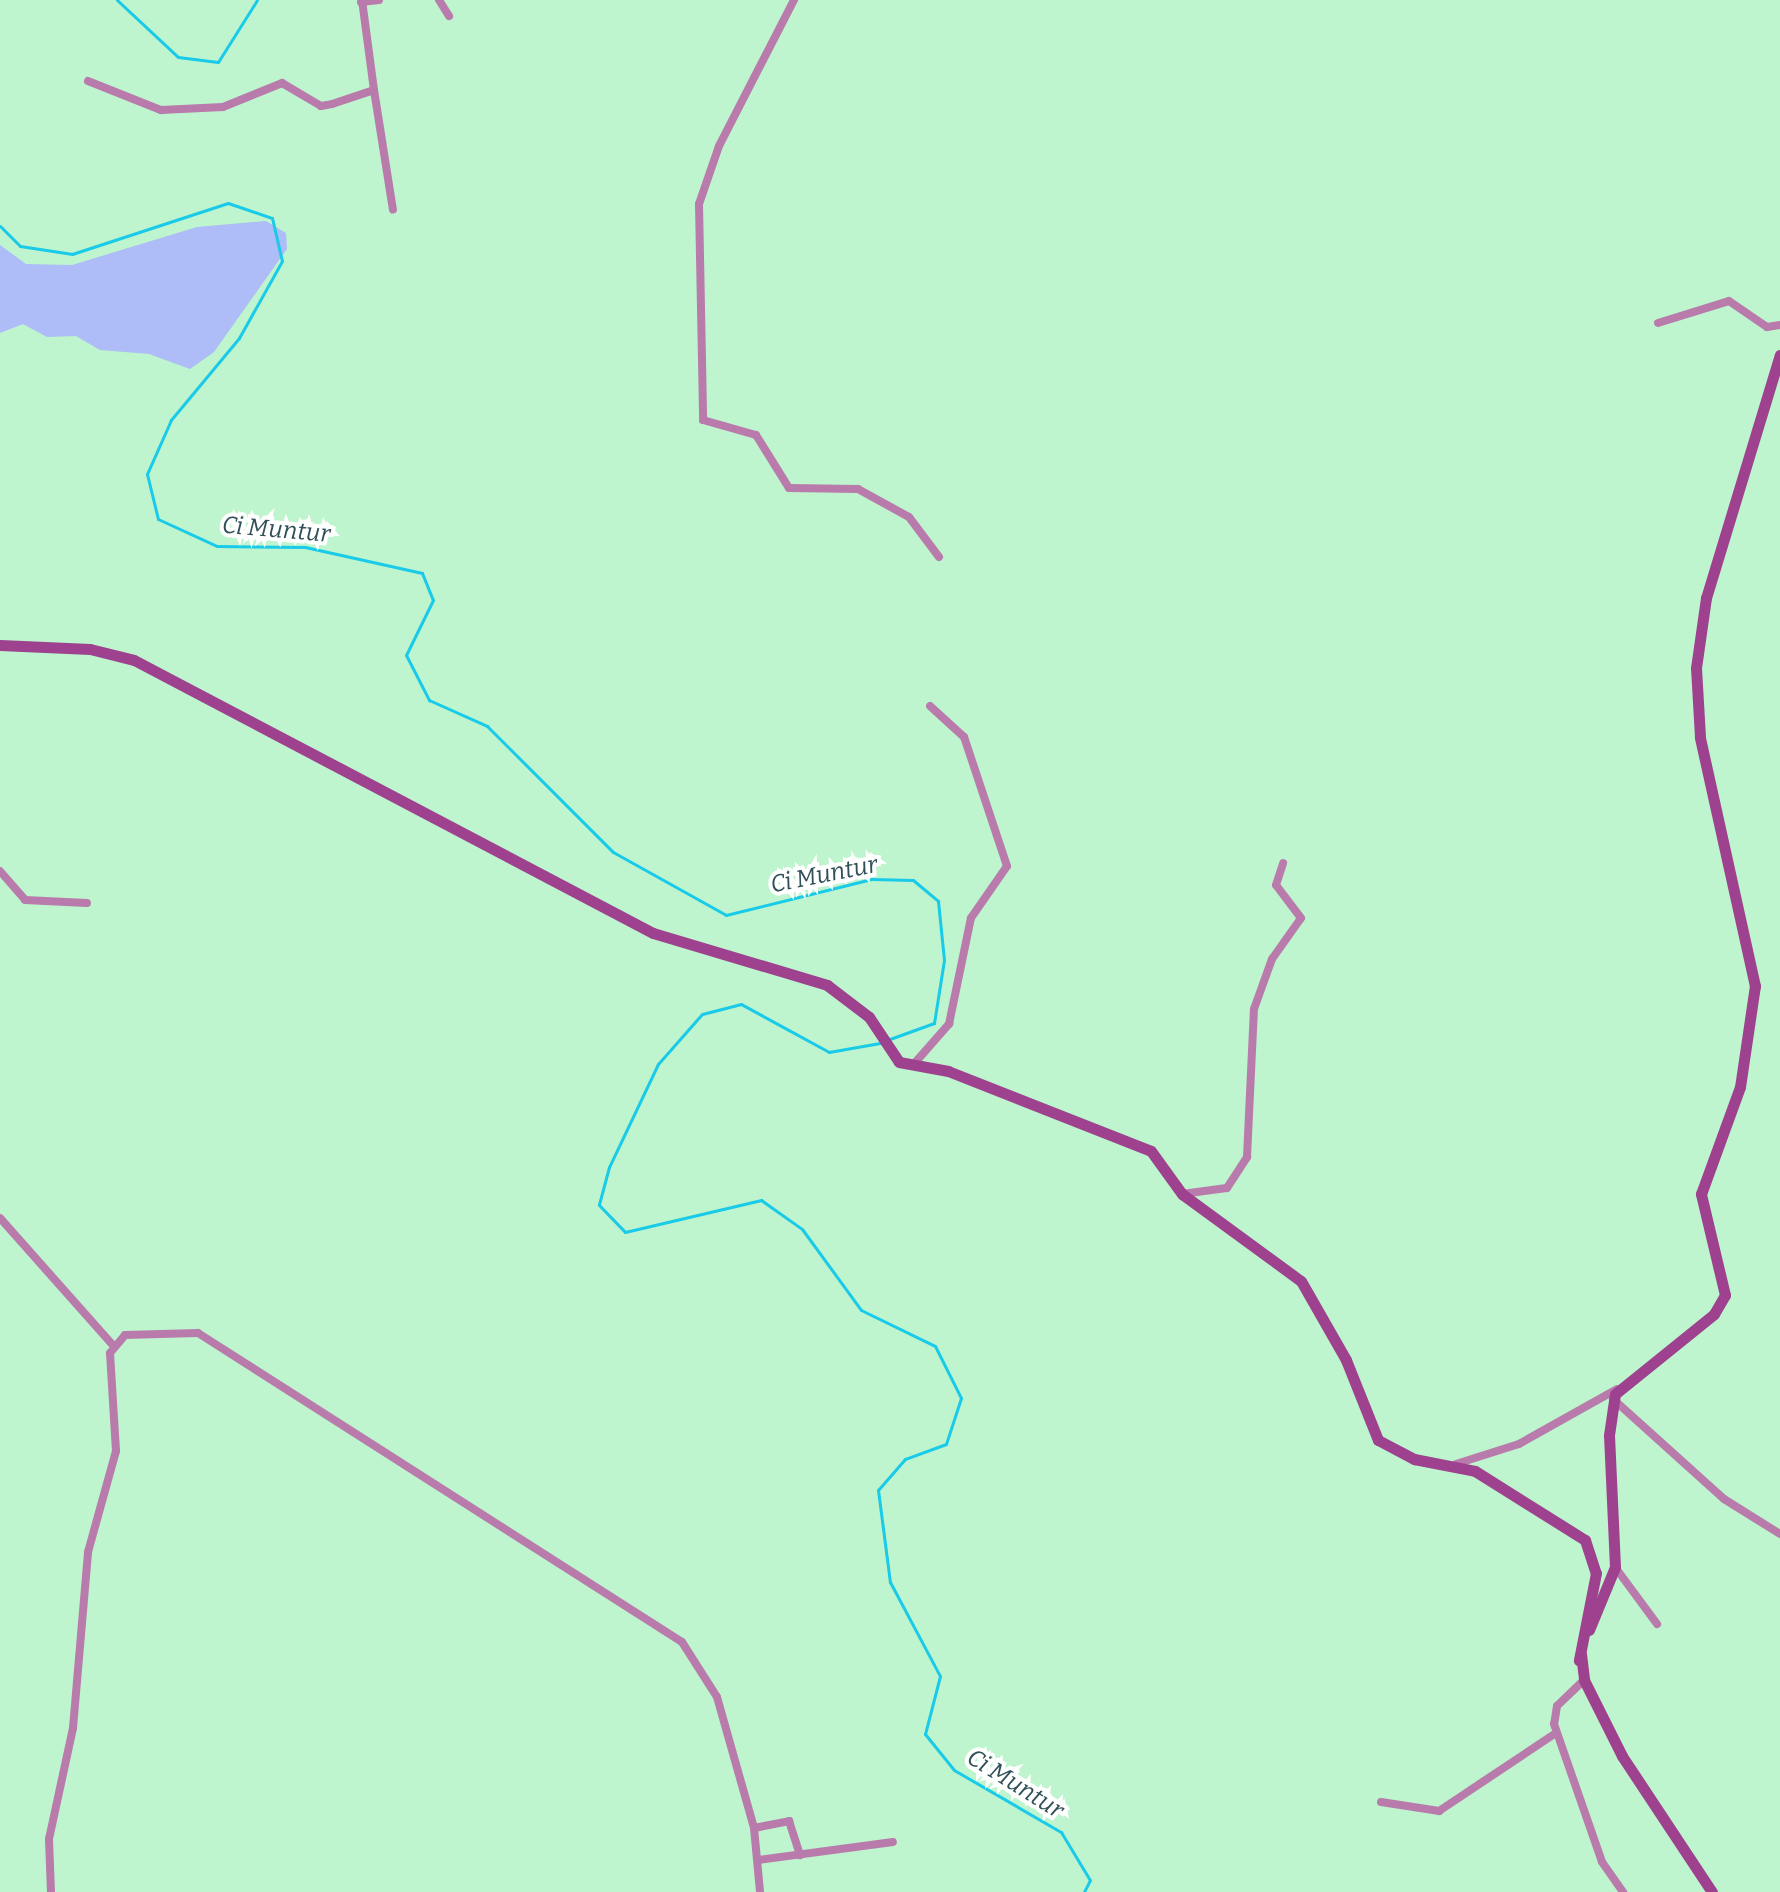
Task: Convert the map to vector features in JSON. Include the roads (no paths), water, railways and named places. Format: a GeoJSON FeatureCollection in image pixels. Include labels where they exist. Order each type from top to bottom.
{"type":"FeatureCollection","features":[{"type":"Feature","properties":{"kind":"main road"},"geometry":{"type":"LineString","coordinates":[[1579,1660],[1615,1567],[1613,1399],[1623,1385],[1714,1314],[1725,1295],[1701,1194],[1740,1087],[1755,986],[1700,737],[1696,668],[1706,598],[1750,474],[1780,355]]}},
{"type":"Feature","properties":{"kind":"main road"},"geometry":{"type":"LineString","coordinates":[[0,645],[90,649],[134,660],[653,933],[827,985],[869,1017],[891,1057],[913,1065],[948,1071],[1133,1141],[1155,1154],[1182,1194],[1301,1281],[1346,1360],[1378,1440],[1414,1459],[1456,1464],[1585,1540],[1596,1573],[1579,1660],[1584,1680],[1645,1796],[1712,1892]]}},
{"type":"Feature","properties":{"kind":"street"},"geometry":{"type":"LineString","coordinates":[[379,0],[362,1],[393,210]]}},
{"type":"Feature","properties":{"kind":"street"},"geometry":{"type":"LineString","coordinates":[[439,0],[449,16]]}},
{"type":"Feature","properties":{"kind":"street"},"geometry":{"type":"LineString","coordinates":[[794,0],[719,146],[699,204],[703,420],[756,435],[782,481],[797,491],[858,489],[909,517],[939,557]]}},
{"type":"Feature","properties":{"kind":"street"},"geometry":{"type":"LineString","coordinates":[[88,81],[171,111],[223,107],[282,83],[321,106],[374,90]]}},
{"type":"Feature","properties":{"kind":"street"},"geometry":{"type":"LineString","coordinates":[[1658,323],[1729,301],[1767,327],[1780,325]]}},
{"type":"Feature","properties":{"kind":"street"},"geometry":{"type":"LineString","coordinates":[[913,1065],[949,1024],[971,918],[1007,866],[964,737],[930,706]]}},
{"type":"Feature","properties":{"kind":"street"},"geometry":{"type":"LineString","coordinates":[[1182,1194],[1227,1188],[1247,1157],[1254,1009],[1272,959],[1301,918],[1276,885],[1283,863]]}},
{"type":"Feature","properties":{"kind":"street"},"geometry":{"type":"LineString","coordinates":[[0,871],[25,900],[87,903]]}},
{"type":"Feature","properties":{"kind":"street"},"geometry":{"type":"LineString","coordinates":[[0,1218],[112,1344],[116,1451],[88,1552],[73,1728],[49,1839],[51,1892]]}},
{"type":"Feature","properties":{"kind":"street"},"geometry":{"type":"LineString","coordinates":[[112,1344],[134,1334],[213,1338],[672,1633],[713,1685],[754,1828],[760,1892]]}},
{"type":"Feature","properties":{"kind":"street"},"geometry":{"type":"LineString","coordinates":[[1456,1464],[1519,1444],[1623,1385]]}},
{"type":"Feature","properties":{"kind":"street"},"geometry":{"type":"LineString","coordinates":[[1613,1399],[1724,1499],[1780,1534]]}},
{"type":"Feature","properties":{"kind":"street"},"geometry":{"type":"LineString","coordinates":[[1615,1567],[1657,1624]]}},
{"type":"Feature","properties":{"kind":"street"},"geometry":{"type":"LineString","coordinates":[[1584,1680],[1557,1706],[1556,1733],[1602,1862],[1623,1892]]}},
{"type":"Feature","properties":{"kind":"street"},"geometry":{"type":"LineString","coordinates":[[1381,1802],[1439,1811],[1556,1733]]}},
{"type":"Feature","properties":{"kind":"street"},"geometry":{"type":"LineString","coordinates":[[754,1828],[789,1821],[800,1855]]}},
{"type":"Feature","properties":{"kind":"street"},"geometry":{"type":"LineString","coordinates":[[758,1860],[893,1842]]}},
{"type":"Feature","properties":{"kind":"waterway","name":"Ci Muntur"},"geometry":{"type":"LineString","coordinates":[[117,0],[178,57],[218,62],[257,0]]}},
{"type":"Feature","properties":{"kind":"waterway","name":"Ci Muntur"},"geometry":{"type":"LineString","coordinates":[[0,226],[20,246],[72,254],[228,203],[272,218],[282,261],[239,338],[171,420],[147,474],[158,519],[217,546],[305,547],[422,573],[433,600],[406,655],[429,700],[487,726],[613,852],[726,915],[872,879],[913,880],[938,901],[944,960],[934,1023],[887,1040]]}},
{"type":"Feature","properties":{"kind":"waterway","name":"Ci Muntur"},"geometry":{"type":"LineString","coordinates":[[880,1043],[829,1052],[741,1004],[702,1014],[658,1064],[609,1167],[599,1205],[625,1232],[761,1200],[802,1229],[861,1310],[935,1346],[961,1398],[946,1444],[905,1459],[878,1490],[890,1582],[940,1676],[925,1734],[954,1770],[1061,1832],[1090,1880],[1084,1892]]}}]}
